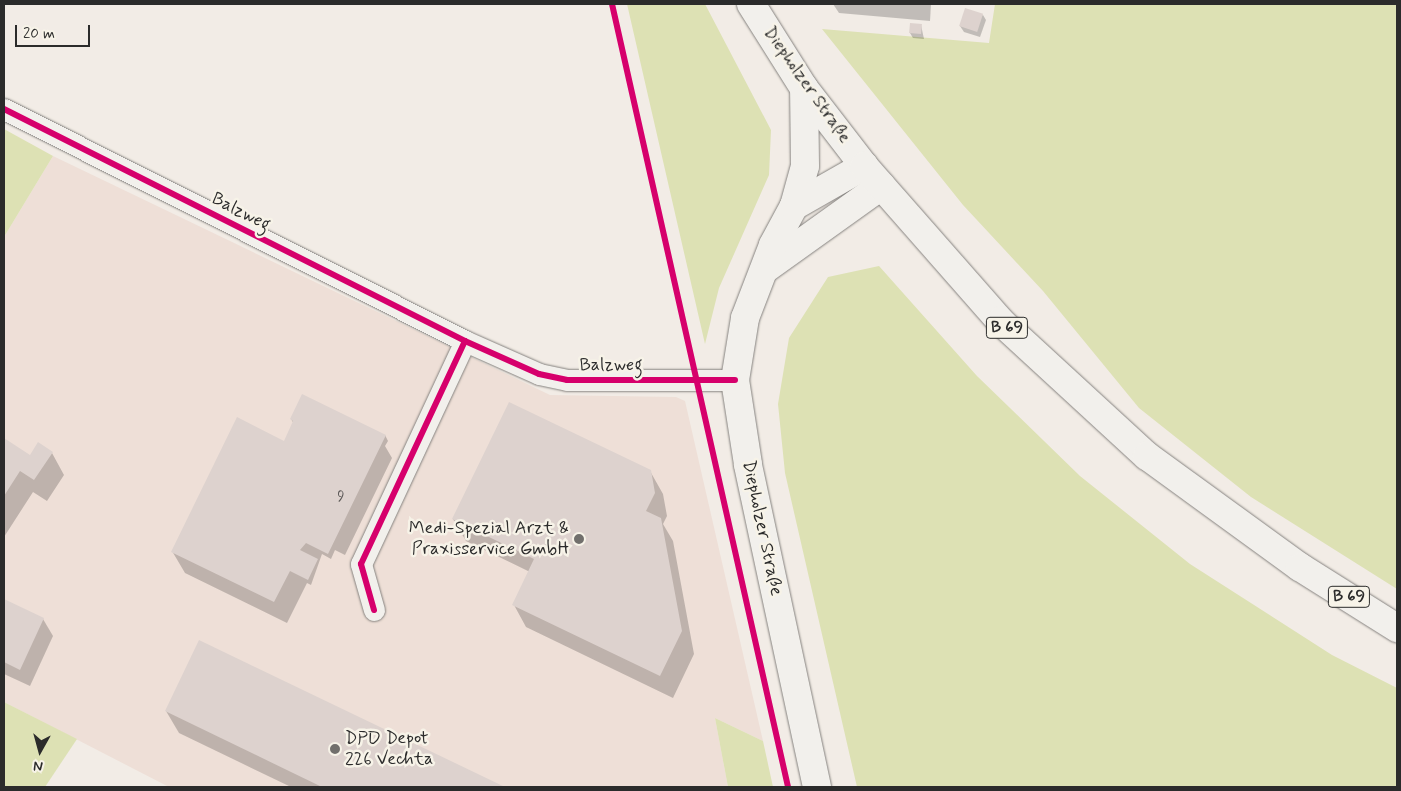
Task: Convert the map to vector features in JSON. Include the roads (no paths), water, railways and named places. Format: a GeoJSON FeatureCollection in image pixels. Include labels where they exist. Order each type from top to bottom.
{"type":"FeatureCollection","features":[{"type":"Feature","properties":{"kind":"main road","name":"Diepholzer Straße"},"geometry":{"type":"LineString","coordinates":[[751,4],[804,88],[873,176]]}},
{"type":"Feature","properties":{"kind":"main road","name":"Diepholzer Straße"},"geometry":{"type":"LineString","coordinates":[[804,88],[805,166],[794,206],[773,245],[745,318],[735,380],[748,464],[817,787]]}},
{"type":"Feature","properties":{"kind":"main road"},"geometry":{"type":"LineString","coordinates":[[794,206],[873,176]]}},
{"type":"Feature","properties":{"kind":"main road"},"geometry":{"type":"LineString","coordinates":[[764,269],[873,176]]}},
{"type":"Feature","properties":{"kind":"main road","name":"B 69"},"geometry":{"type":"LineString","coordinates":[[873,176],[1000,321],[1146,456],[1300,566],[1397,628]]}},
{"type":"Feature","properties":{"kind":"street","name":"Balzweg"},"geometry":{"type":"LineString","coordinates":[[4,109],[465,340],[539,374],[567,380],[735,380]]}},
{"type":"Feature","properties":{"kind":"street"},"geometry":{"type":"LineString","coordinates":[[374,610],[362,564],[465,340]]}},
{"type":"Feature","properties":{"kind":"place","name":"Medi-Spezial Arzt & Praxisservice GmbH"},"geometry":{"type":"Point","coordinates":[579,539]}},
{"type":"Feature","properties":{"kind":"place","name":"DPD Depot 226 Vechta"},"geometry":{"type":"Point","coordinates":[335,749]}}]}
